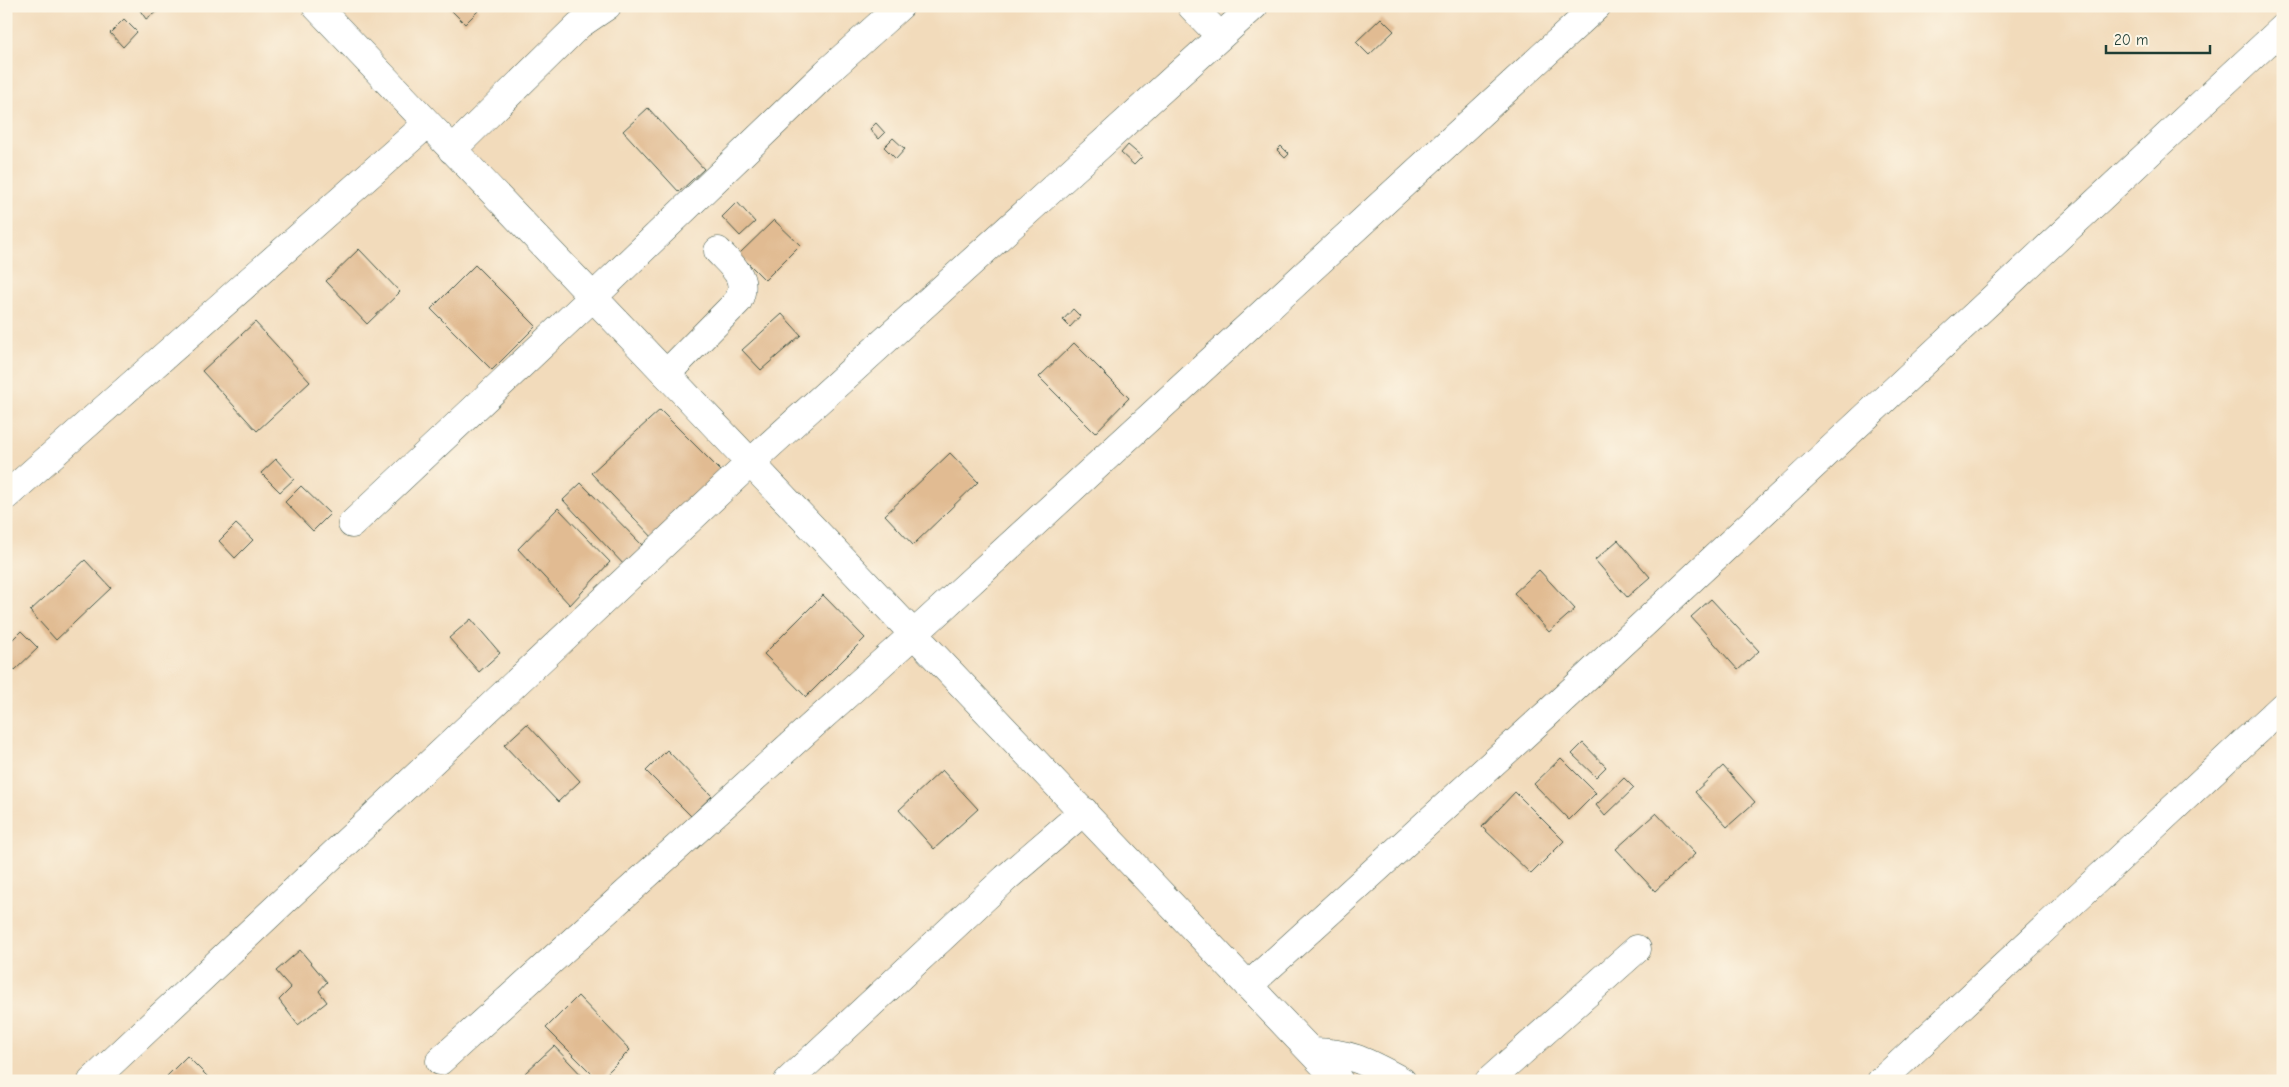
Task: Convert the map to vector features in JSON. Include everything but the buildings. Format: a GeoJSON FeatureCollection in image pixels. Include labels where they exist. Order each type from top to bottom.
{"type":"FeatureCollection","features":[{"type":"Feature","properties":{"kind":"street"},"geometry":{"type":"LineString","coordinates":[[316,6],[592,298],[915,633],[1339,1081]]}},
{"type":"Feature","properties":{"kind":"street"},"geometry":{"type":"LineString","coordinates":[[452,150],[579,25],[607,6]]}},
{"type":"Feature","properties":{"kind":"street"},"geometry":{"type":"LineString","coordinates":[[352,524],[592,298],[818,80],[900,6]]}},
{"type":"Feature","properties":{"kind":"street"},"geometry":{"type":"LineString","coordinates":[[1192,6],[1220,36]]}},
{"type":"Feature","properties":{"kind":"street"},"geometry":{"type":"LineString","coordinates":[[92,1081],[750,463],[1254,6]]}},
{"type":"Feature","properties":{"kind":"street"},"geometry":{"type":"LineString","coordinates":[[440,1061],[915,633],[1597,6]]}},
{"type":"Feature","properties":{"kind":"street"},"geometry":{"type":"LineString","coordinates":[[1248,986],[1548,713],[2283,28]]}},
{"type":"Feature","properties":{"kind":"street"},"geometry":{"type":"LineString","coordinates":[[6,496],[427,124]]}},
{"type":"Feature","properties":{"kind":"street"},"geometry":{"type":"LineString","coordinates":[[666,374],[738,301],[742,293],[743,285],[738,273],[718,251]]}},
{"type":"Feature","properties":{"kind":"street"},"geometry":{"type":"LineString","coordinates":[[1881,1081],[2283,706]]}},
{"type":"Feature","properties":{"kind":"street"},"geometry":{"type":"LineString","coordinates":[[788,1081],[1006,878],[1084,811]]}},
{"type":"Feature","properties":{"kind":"street"},"geometry":{"type":"LineString","coordinates":[[1489,1081],[1637,950]]}},
{"type":"Feature","properties":{"kind":"street"},"geometry":{"type":"LineString","coordinates":[[1312,1052],[1338,1052],[1362,1060],[1402,1081]]}}]}
